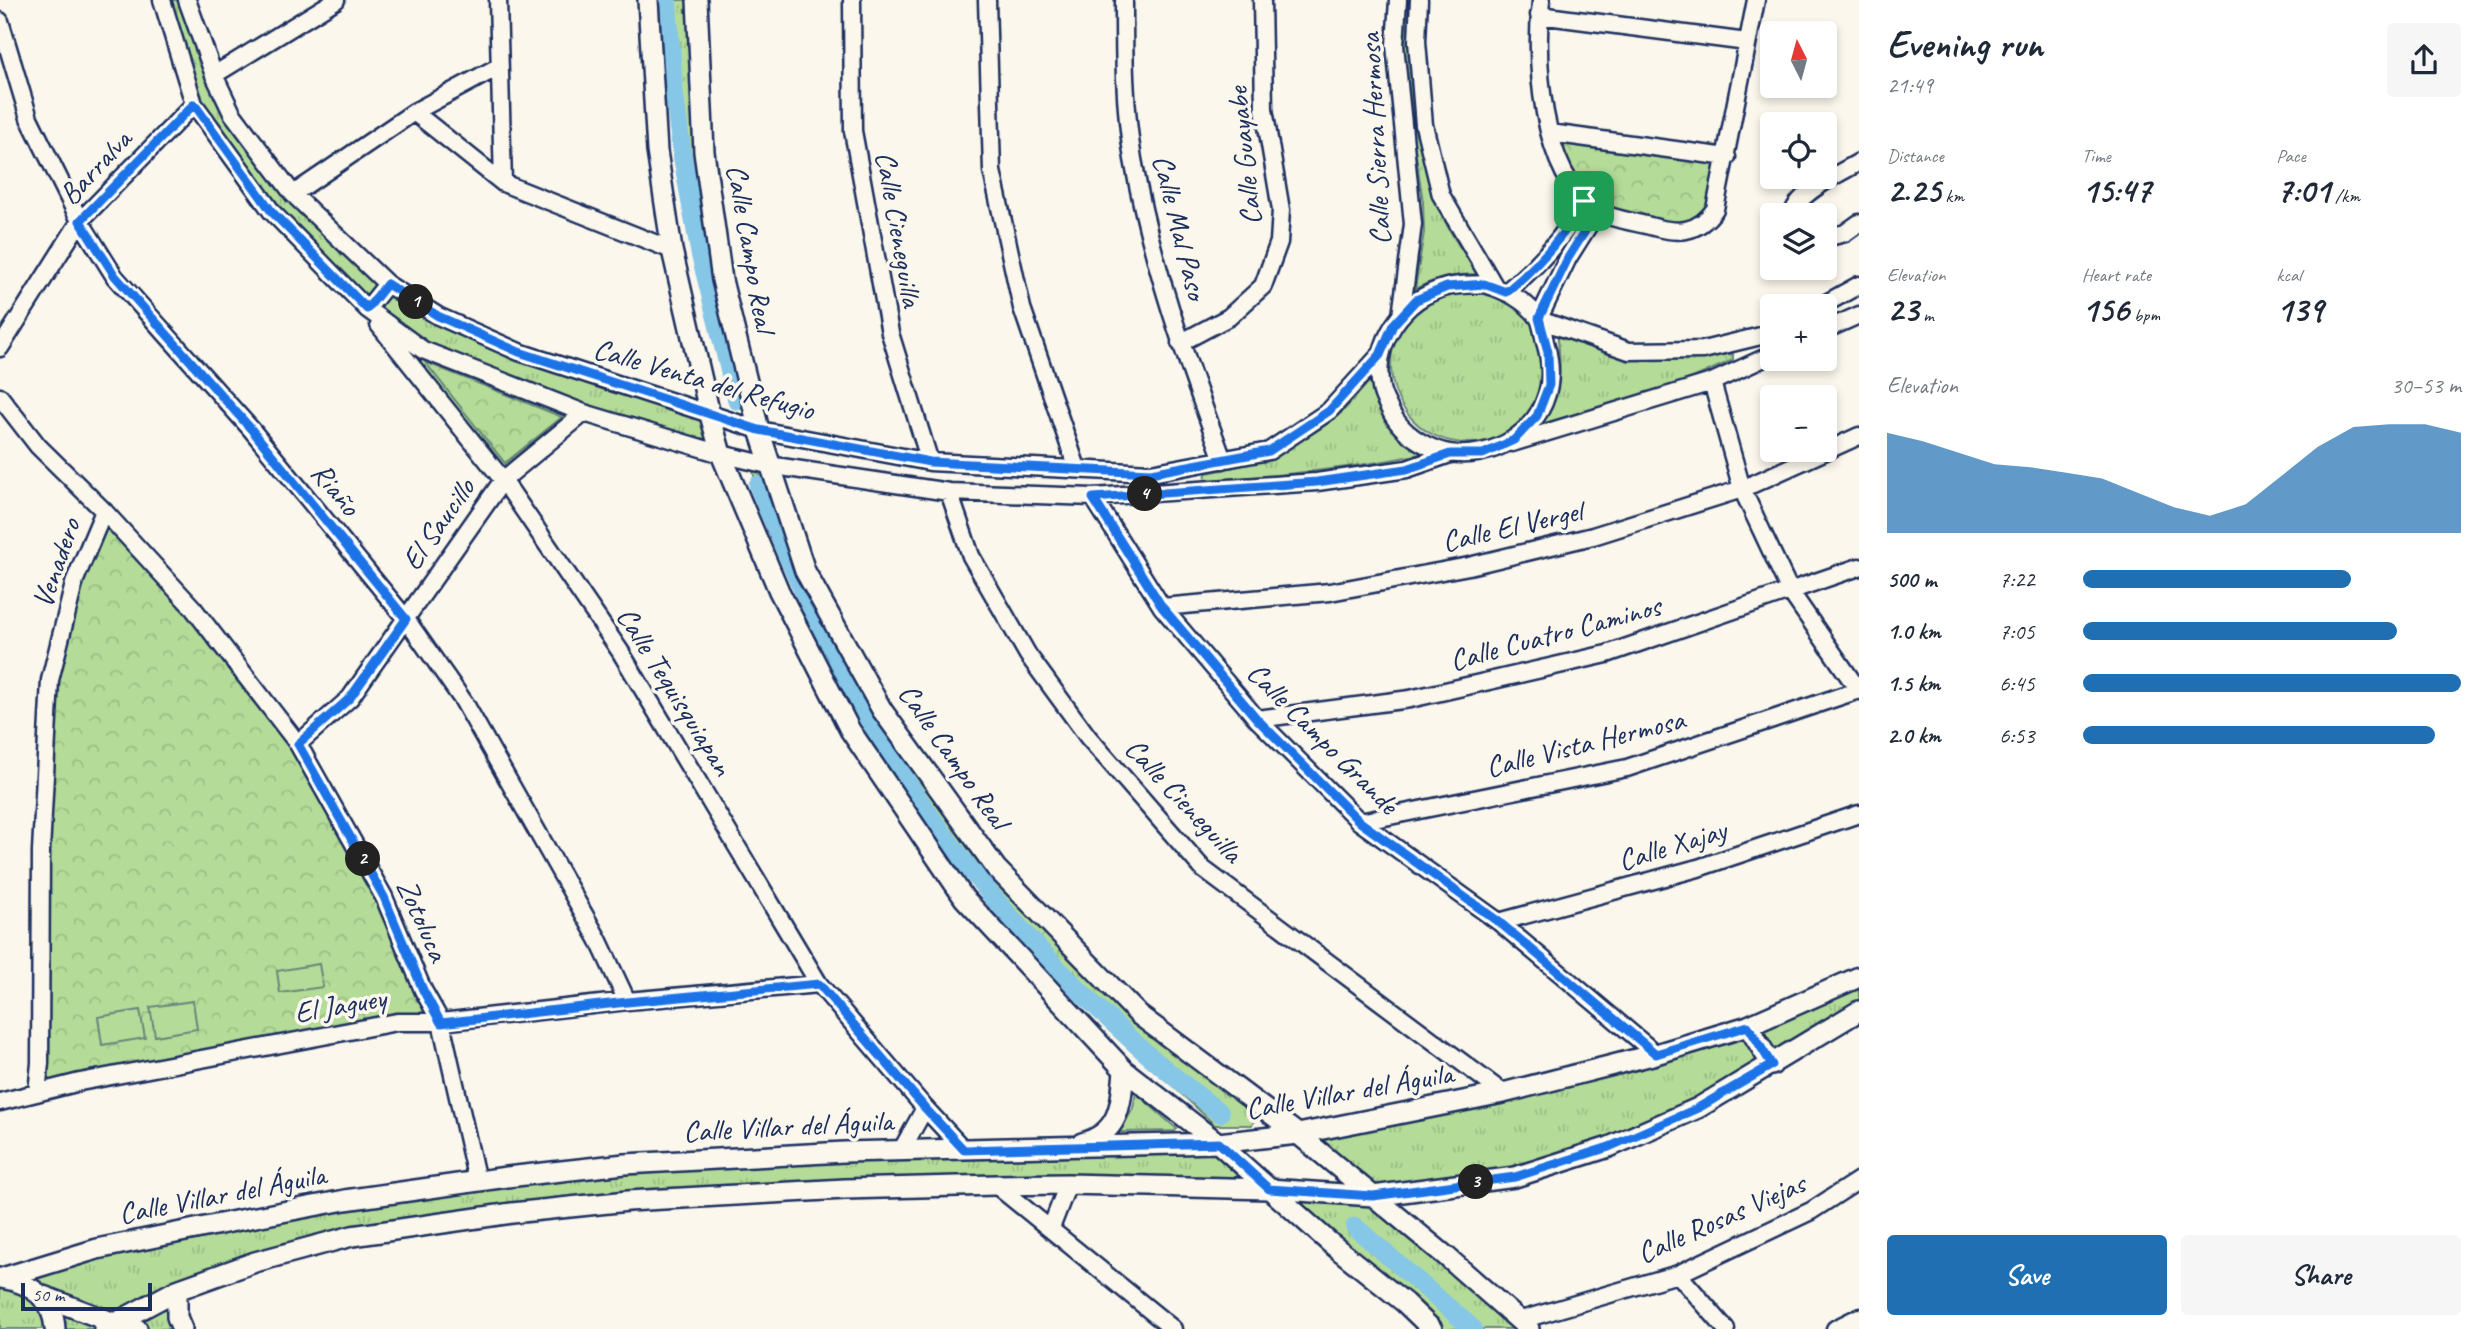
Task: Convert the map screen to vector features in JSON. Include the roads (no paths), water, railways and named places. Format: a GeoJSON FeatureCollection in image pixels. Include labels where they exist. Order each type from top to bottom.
{"type":"FeatureCollection","features":[{"type":"Feature","properties":{"kind":"street","name":"Calle Venta del Refugio"},"geometry":{"type":"LineString","coordinates":[[162,0],[194,104],[272,212],[367,309],[423,350],[584,413],[721,454],[768,465],[949,492],[1093,498],[1317,482],[1407,469],[1450,454]]}},
{"type":"Feature","properties":{"kind":"street","name":"Calle Venta del Refugio"},"geometry":{"type":"LineString","coordinates":[[187,0],[214,75],[232,113],[293,194],[387,284],[438,316],[519,352],[759,430],[930,462],[1151,473],[1269,451],[1329,411],[1380,355]]}},
{"type":"Feature","properties":{"kind":"street"},"geometry":{"type":"LineString","coordinates":[[214,75],[336,0]]}},
{"type":"Feature","properties":{"kind":"street"},"geometry":{"type":"LineString","coordinates":[[498,0],[503,183]]}},
{"type":"Feature","properties":{"kind":"street"},"geometry":{"type":"LineString","coordinates":[[648,0],[657,150],[672,250],[710,415],[721,454],[779,591],[850,730],[964,898],[1124,1070],[1219,1143],[1432,1329]]}},
{"type":"Feature","properties":{"kind":"street","name":"Calle Campo Real"},"geometry":{"type":"LineString","coordinates":[[697,0],[704,152],[722,280],[768,465],[805,571],[882,710],[996,868],[1139,1014],[1298,1134],[1525,1325]]}},
{"type":"Feature","properties":{"kind":"street","name":"Calle Cieneguilla"},"geometry":{"type":"LineString","coordinates":[[852,0],[853,131],[890,333],[930,462]]}},
{"type":"Feature","properties":{"kind":"street"},"geometry":{"type":"LineString","coordinates":[[986,0],[992,171],[1022,308],[1077,468]]}},
{"type":"Feature","properties":{"kind":"street","name":"Calle Mal Paso"},"geometry":{"type":"LineString","coordinates":[[1124,0],[1125,84],[1132,157],[1147,230],[1180,343],[1223,460]]}},
{"type":"Feature","properties":{"kind":"street","name":"Calle Guayabe"},"geometry":{"type":"LineString","coordinates":[[1180,343],[1229,317],[1263,286],[1279,242],[1281,210],[1264,109],[1262,0]]}},
{"type":"Feature","properties":{"kind":"street","name":"Calle Sierra Hermosa"},"geometry":{"type":"LineString","coordinates":[[1398,0],[1395,45],[1413,224],[1401,316]]}},
{"type":"Feature","properties":{"kind":"street","name":"Calle Sierra Hermosa"},"geometry":{"type":"LineString","coordinates":[[1419,0],[1417,41],[1424,125],[1441,195],[1501,290]]}},
{"type":"Feature","properties":{"kind":"street"},"geometry":{"type":"LineString","coordinates":[[1747,42],[1540,7],[1539,52],[1550,133],[1558,161],[1569,182],[1584,201],[1597,212],[1667,231],[1682,232],[1698,227],[1708,219],[1715,209],[1727,157],[1756,0]]}},
{"type":"Feature","properties":{"kind":"street","name":"Riaño"},"geometry":{"type":"LineString","coordinates":[[0,21],[29,118],[80,221],[115,276],[251,429],[406,619],[464,702],[598,939],[627,1002]]}},
{"type":"Feature","properties":{"kind":"street"},"geometry":{"type":"LineString","coordinates":[[293,194],[414,112],[498,67]]}},
{"type":"Feature","properties":{"kind":"street","name":"Barralva"},"geometry":{"type":"LineString","coordinates":[[0,348],[80,221],[194,104]]}},
{"type":"Feature","properties":{"kind":"street"},"geometry":{"type":"LineString","coordinates":[[414,112],[503,183],[672,250]]}},
{"type":"Feature","properties":{"kind":"street"},"geometry":{"type":"LineString","coordinates":[[1550,133],[1727,157]]}},
{"type":"Feature","properties":{"kind":"street"},"geometry":{"type":"LineString","coordinates":[[1797,203],[1801,197],[1859,162]]}},
{"type":"Feature","properties":{"kind":"street"},"geometry":{"type":"LineString","coordinates":[[1501,290],[1548,254],[1574,220],[1584,201]]}},
{"type":"Feature","properties":{"kind":"street"},"geometry":{"type":"LineString","coordinates":[[1597,212],[1568,258],[1539,319],[1548,352],[1549,385],[1537,416],[1514,440],[1483,454],[1450,454],[1418,442],[1394,419],[1381,389],[1380,355],[1393,325],[1416,300],[1447,287],[1484,284],[1515,296],[1539,319],[1629,351],[1703,350],[1760,336]]}},
{"type":"Feature","properties":{"kind":"street"},"geometry":{"type":"LineString","coordinates":[[1837,235],[1859,223]]}},
{"type":"Feature","properties":{"kind":"street"},"geometry":{"type":"LineString","coordinates":[[367,309],[387,284]]}},
{"type":"Feature","properties":{"kind":"street"},"geometry":{"type":"LineString","coordinates":[[1837,297],[1859,285]]}},
{"type":"Feature","properties":{"kind":"street","name":"Calle Tequisquiapan"},"geometry":{"type":"LineString","coordinates":[[367,309],[503,480],[620,651],[819,984],[964,1150]]}},
{"type":"Feature","properties":{"kind":"street"},"geometry":{"type":"LineString","coordinates":[[1837,325],[1859,315]]}},
{"type":"Feature","properties":{"kind":"street"},"geometry":{"type":"LineString","coordinates":[[1493,449],[1712,382],[1760,360]]}},
{"type":"Feature","properties":{"kind":"street"},"geometry":{"type":"LineString","coordinates":[[1712,382],[1742,489],[1790,591],[1859,691]]}},
{"type":"Feature","properties":{"kind":"street","name":"Zotoluca"},"geometry":{"type":"LineString","coordinates":[[0,397],[38,446],[193,608],[298,744],[384,897],[423,990],[441,1023],[477,1181]]}},
{"type":"Feature","properties":{"kind":"street","name":"El Saucillo"},"geometry":{"type":"LineString","coordinates":[[298,744],[350,698],[503,480],[584,413]]}},
{"type":"Feature","properties":{"kind":"street","name":"Calle El Vergel"},"geometry":{"type":"LineString","coordinates":[[1162,607],[1330,592],[1469,566],[1593,536],[1742,489],[1859,436]]}},
{"type":"Feature","properties":{"kind":"street","name":"Calle Cieneguilla"},"geometry":{"type":"LineString","coordinates":[[949,492],[971,556],[1028,655],[1088,737],[1203,869],[1503,1093]]}},
{"type":"Feature","properties":{"kind":"street","name":"Calle Campo Grande"},"geometry":{"type":"LineString","coordinates":[[1093,498],[1162,607],[1257,719],[1360,822],[1499,922],[1656,1054]]}},
{"type":"Feature","properties":{"kind":"street","name":"Venadero"},"geometry":{"type":"LineString","coordinates":[[37,1093],[40,1063],[41,851],[50,680],[75,580],[104,512]]}},
{"type":"Feature","properties":{"kind":"street","name":"Calle Cuatro Caminos"},"geometry":{"type":"LineString","coordinates":[[1257,719],[1410,699],[1607,654],[1859,567]]}},
{"type":"Feature","properties":{"kind":"street","name":"Calle Vista Hermosa"},"geometry":{"type":"LineString","coordinates":[[1360,822],[1627,768],[1859,691]]}},
{"type":"Feature","properties":{"kind":"street","name":"Calle Xajay"},"geometry":{"type":"LineString","coordinates":[[1499,922],[1698,868],[1859,814]]}},
{"type":"Feature","properties":{"kind":"street","name":"Calle Villar del Águila"},"geometry":{"type":"LineString","coordinates":[[1,1278],[97,1249],[345,1200],[625,1164],[901,1151],[1219,1143],[1298,1134],[1503,1093],[1656,1054],[1748,1026],[1859,977]]}},
{"type":"Feature","properties":{"kind":"street","name":"El Jaguey"},"geometry":{"type":"LineString","coordinates":[[0,1102],[80,1082],[397,1022],[441,1023],[819,984]]}},
{"type":"Feature","properties":{"kind":"street"},"geometry":{"type":"LineString","coordinates":[[109,1326],[177,1290],[255,1262],[352,1236],[512,1213],[642,1200],[845,1189],[996,1185],[1269,1189],[1373,1196],[1515,1177],[1609,1147],[1698,1108],[1859,1011]]}},
{"type":"Feature","properties":{"kind":"street"},"geometry":{"type":"LineString","coordinates":[[1748,1026],[1772,1065]]}},
{"type":"Feature","properties":{"kind":"street"},"geometry":{"type":"LineString","coordinates":[[1068,1147],[1098,1139],[1117,1119],[1124,1070]]}},
{"type":"Feature","properties":{"kind":"street"},"geometry":{"type":"LineString","coordinates":[[901,1151],[925,1108]]}},
{"type":"Feature","properties":{"kind":"street","name":"Calle Rosas Viejas"},"geometry":{"type":"LineString","coordinates":[[1525,1325],[1678,1274],[1811,1211],[1859,1180]]}},
{"type":"Feature","properties":{"kind":"street"},"geometry":{"type":"LineString","coordinates":[[1051,1228],[1068,1184]]}},
{"type":"Feature","properties":{"kind":"street"},"geometry":{"type":"LineString","coordinates":[[996,1185],[1173,1329]]}},
{"type":"Feature","properties":{"kind":"street"},"geometry":{"type":"LineString","coordinates":[[1678,1274],[1726,1329]]}},
{"type":"Feature","properties":{"kind":"street"},"geometry":{"type":"LineString","coordinates":[[1,1278],[24,1283],[43,1296],[109,1326],[137,1329]]}},
{"type":"Feature","properties":{"kind":"street"},"geometry":{"type":"LineString","coordinates":[[177,1290],[177,1317],[182,1329]]}},
{"type":"Feature","properties":{"kind":"street"},"geometry":{"type":"LineString","coordinates":[[43,1296],[55,1318],[55,1329]]}},
{"type":"Feature","properties":{"kind":"street"},"geometry":{"type":"LineString","coordinates":[[1835,1329],[1859,1317]]}},
{"type":"Feature","properties":{"kind":"waterway"},"geometry":{"type":"LineString","coordinates":[[667,0],[682,154],[700,253],[737,400]]}},
{"type":"Feature","properties":{"kind":"waterway"},"geometry":{"type":"LineString","coordinates":[[758,485],[790,561],[843,672],[883,744],[930,816],[984,886],[1074,985],[1138,1046],[1220,1113]]}},
{"type":"Feature","properties":{"kind":"waterway"},"geometry":{"type":"LineString","coordinates":[[1355,1227],[1473,1329]]}}]}
